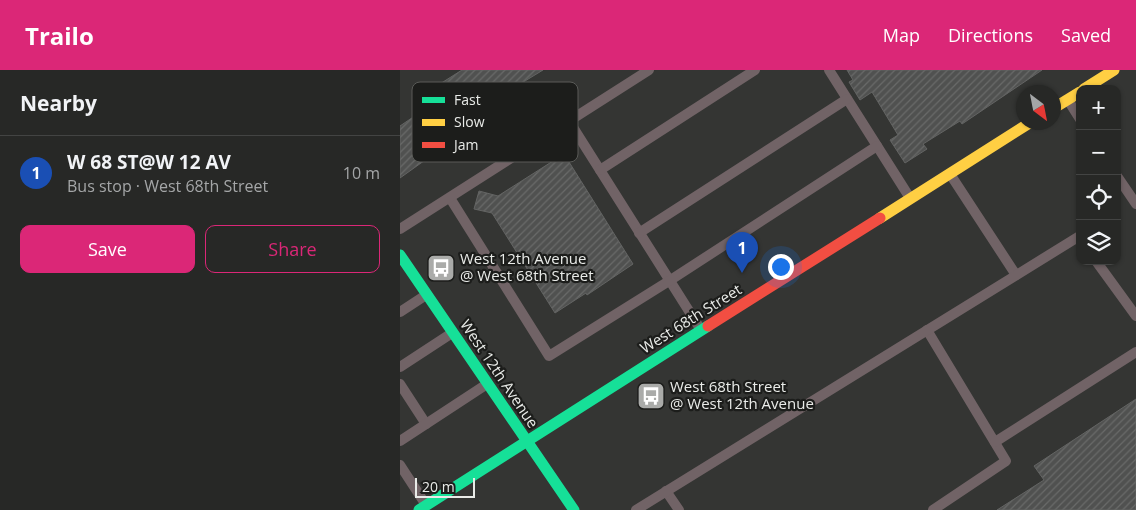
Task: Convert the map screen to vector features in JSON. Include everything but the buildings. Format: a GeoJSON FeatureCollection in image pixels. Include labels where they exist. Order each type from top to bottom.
{"type":"FeatureCollection","features":[{"type":"Feature","properties":{"kind":"main road"},"geometry":{"type":"LineString","coordinates":[[1090,85],[1114,70]]}},
{"type":"Feature","properties":{"kind":"main road"},"geometry":{"type":"LineString","coordinates":[[1061,104],[1076,94]]}},
{"type":"Feature","properties":{"kind":"main road","name":"West 68th Street"},"geometry":{"type":"LineString","coordinates":[[423,508],[1019,130]]}},
{"type":"Feature","properties":{"kind":"main road","name":"West 12th Avenue"},"geometry":{"type":"LineString","coordinates":[[400,255],[574,510]]}},
{"type":"Feature","properties":{"kind":"lane"},"geometry":{"type":"LineString","coordinates":[[578,115],[649,70]]}},
{"type":"Feature","properties":{"kind":"lane"},"geometry":{"type":"LineString","coordinates":[[600,170],[756,70]]}},
{"type":"Feature","properties":{"kind":"lane"},"geometry":{"type":"LineString","coordinates":[[829,70],[910,199]]}},
{"type":"Feature","properties":{"kind":"lane"},"geometry":{"type":"LineString","coordinates":[[639,233],[847,99]]}},
{"type":"Feature","properties":{"kind":"lane"},"geometry":{"type":"LineString","coordinates":[[1067,100],[1076,113]]}},
{"type":"Feature","properties":{"kind":"lane"},"geometry":{"type":"LineString","coordinates":[[578,135],[701,331]]}},
{"type":"Feature","properties":{"kind":"lane"},"geometry":{"type":"LineString","coordinates":[[450,198],[549,356],[877,146]]}},
{"type":"Feature","properties":{"kind":"lane"},"geometry":{"type":"LineString","coordinates":[[400,229],[506,162]]}},
{"type":"Feature","properties":{"kind":"lane"},"geometry":{"type":"LineString","coordinates":[[950,174],[1016,275]]}},
{"type":"Feature","properties":{"kind":"lane"},"geometry":{"type":"LineString","coordinates":[[1121,182],[1136,203]]}},
{"type":"Feature","properties":{"kind":"lane"},"geometry":{"type":"LineString","coordinates":[[641,509],[666,491],[1076,238]]}},
{"type":"Feature","properties":{"kind":"lane"},"geometry":{"type":"LineString","coordinates":[[1099,265],[1136,316]]}},
{"type":"Feature","properties":{"kind":"lane"},"geometry":{"type":"LineString","coordinates":[[400,312],[427,295]]}},
{"type":"Feature","properties":{"kind":"lane"},"geometry":{"type":"LineString","coordinates":[[927,330],[1006,461],[933,510]]}},
{"type":"Feature","properties":{"kind":"lane"},"geometry":{"type":"LineString","coordinates":[[400,368],[453,333]]}},
{"type":"Feature","properties":{"kind":"lane"},"geometry":{"type":"LineString","coordinates":[[995,442],[1136,352]]}},
{"type":"Feature","properties":{"kind":"lane"},"geometry":{"type":"LineString","coordinates":[[400,384],[426,424]]}},
{"type":"Feature","properties":{"kind":"lane"},"geometry":{"type":"LineString","coordinates":[[400,441],[488,384]]}},
{"type":"Feature","properties":{"kind":"lane"},"geometry":{"type":"LineString","coordinates":[[400,465],[423,508]]}},
{"type":"Feature","properties":{"kind":"lane"},"geometry":{"type":"LineString","coordinates":[[666,491],[679,510]]}},
{"type":"Feature","properties":{"kind":"traffic: fast"},"geometry":{"type":"LineString","coordinates":[[400,255],[574,510]]}},
{"type":"Feature","properties":{"kind":"traffic: fast"},"geometry":{"type":"LineString","coordinates":[[419,510],[708,326]]}},
{"type":"Feature","properties":{"kind":"traffic: slow"},"geometry":{"type":"LineString","coordinates":[[1090,85],[1114,70]]}},
{"type":"Feature","properties":{"kind":"traffic: slow"},"geometry":{"type":"LineString","coordinates":[[1061,104],[1076,94]]}},
{"type":"Feature","properties":{"kind":"traffic: slow"},"geometry":{"type":"LineString","coordinates":[[880,218],[1018,130]]}},
{"type":"Feature","properties":{"kind":"traffic: jam"},"geometry":{"type":"LineString","coordinates":[[708,326],[880,218]]}},
{"type":"Feature","properties":{"kind":"place","name":"West 12th Avenue @ West 68th Street"},"geometry":{"type":"Point","coordinates":[441,268]}},
{"type":"Feature","properties":{"kind":"place","name":"W 68 ST@W 12 AV"},"geometry":{"type":"Point","coordinates":[742,273]}},
{"type":"Feature","properties":{"kind":"place","name":"West 68th Street @ West 12th Avenue"},"geometry":{"type":"Point","coordinates":[651,396]}}]}
